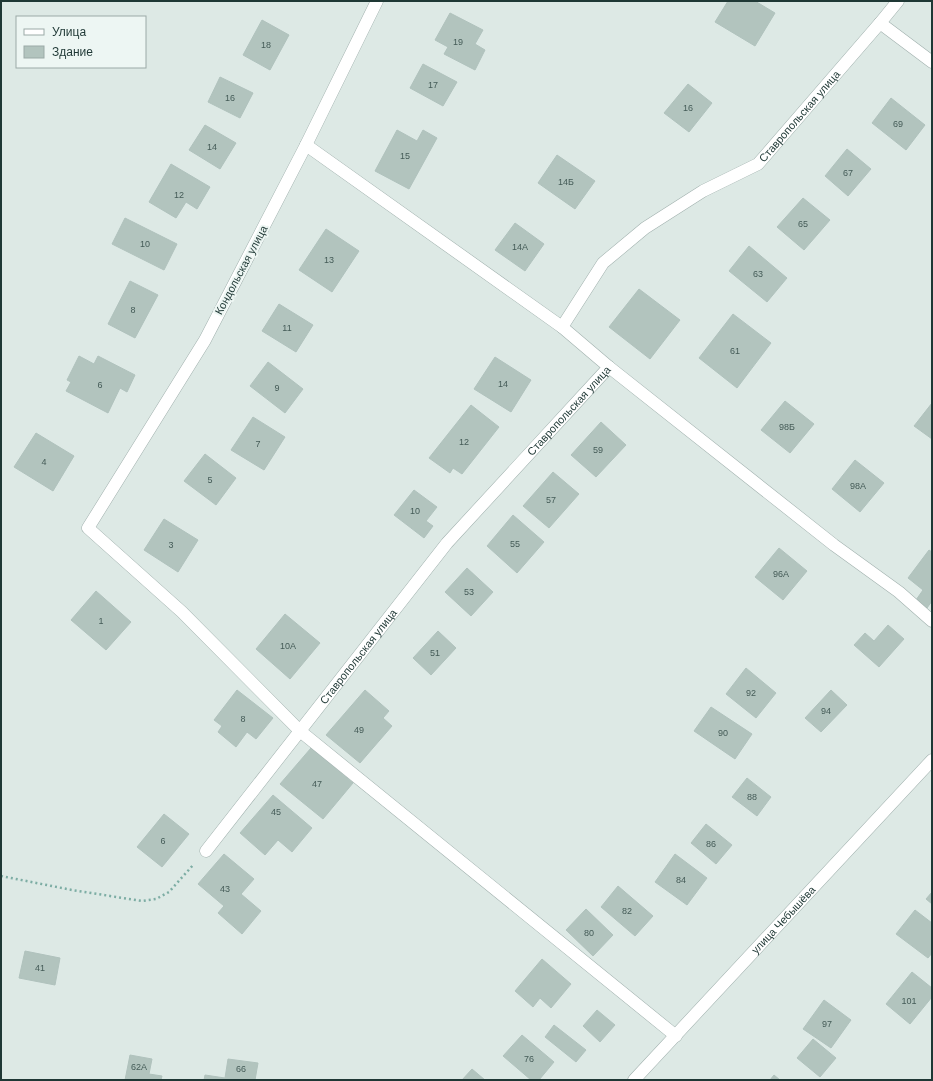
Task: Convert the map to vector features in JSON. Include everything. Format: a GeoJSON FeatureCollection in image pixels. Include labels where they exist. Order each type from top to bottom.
{"type":"FeatureCollection","features":[{"type":"Feature","properties":{"kind":"street","name":"Кондольская улица"},"geometry":{"type":"LineString","coordinates":[[300,730],[182,612],[88,528],[205,340],[306,145],[377,1]]}},
{"type":"Feature","properties":{"kind":"street","name":"Ставропольская улица"},"geometry":{"type":"LineString","coordinates":[[206,851],[447,544],[609,367],[562,326],[603,263],[645,228],[703,191],[758,164],[898,1]]}},
{"type":"Feature","properties":{"kind":"street"},"geometry":{"type":"LineString","coordinates":[[880,23],[932,62]]}},
{"type":"Feature","properties":{"kind":"street"},"geometry":{"type":"LineString","coordinates":[[306,145],[562,326]]}},
{"type":"Feature","properties":{"kind":"street"},"geometry":{"type":"LineString","coordinates":[[609,367],[834,545],[899,592],[932,621]]}},
{"type":"Feature","properties":{"kind":"street"},"geometry":{"type":"LineString","coordinates":[[300,730],[676,1036]]}},
{"type":"Feature","properties":{"kind":"street","name":"улица Чебышёва"},"geometry":{"type":"LineString","coordinates":[[634,1080],[932,760]]}},
{"type":"Feature","properties":{"kind":"path"},"geometry":{"type":"LineString","coordinates":[[1,876],[72,890],[142,901],[156,899],[168,892],[206,851]]}},
{"type":"Feature","properties":{"kind":"building"},"geometry":{"type":"Polygon","coordinates":[[[728,1],[755,1],[775,13],[755,46],[715,22],[728,1]]]}},
{"type":"Feature","properties":{"kind":"building"},"geometry":{"type":"Polygon","coordinates":[[[450,13],[483,30],[475,44],[485,50],[475,70],[444,54],[448,47],[435,40],[450,13]]]}},
{"type":"Feature","properties":{"kind":"building"},"geometry":{"type":"Polygon","coordinates":[[[262,20],[289,35],[270,70],[243,55],[262,20]]]}},
{"type":"Feature","properties":{"kind":"building"},"geometry":{"type":"Polygon","coordinates":[[[423,64],[457,82],[443,106],[410,88],[423,64]]]}},
{"type":"Feature","properties":{"kind":"building"},"geometry":{"type":"Polygon","coordinates":[[[220,77],[253,93],[240,118],[208,102],[220,77]]]}},
{"type":"Feature","properties":{"kind":"building"},"geometry":{"type":"Polygon","coordinates":[[[688,84],[712,103],[689,132],[664,113],[688,84]]]}},
{"type":"Feature","properties":{"kind":"building"},"geometry":{"type":"Polygon","coordinates":[[[891,98],[925,125],[906,150],[872,123],[891,98]]]}},
{"type":"Feature","properties":{"kind":"building"},"geometry":{"type":"Polygon","coordinates":[[[205,125],[236,143],[220,169],[189,150],[205,125]]]}},
{"type":"Feature","properties":{"kind":"building"},"geometry":{"type":"Polygon","coordinates":[[[397,130],[417,141],[423,130],[437,138],[409,189],[375,171],[397,130]]]}},
{"type":"Feature","properties":{"kind":"building"},"geometry":{"type":"Polygon","coordinates":[[[847,149],[871,169],[848,196],[825,176],[847,149]]]}},
{"type":"Feature","properties":{"kind":"building"},"geometry":{"type":"Polygon","coordinates":[[[557,155],[595,181],[575,209],[538,183],[557,155]]]}},
{"type":"Feature","properties":{"kind":"building"},"geometry":{"type":"Polygon","coordinates":[[[171,164],[210,187],[197,209],[186,202],[176,218],[149,202],[171,164]]]}},
{"type":"Feature","properties":{"kind":"building"},"geometry":{"type":"Polygon","coordinates":[[[803,198],[830,220],[804,250],[777,227],[803,198]]]}},
{"type":"Feature","properties":{"kind":"building"},"geometry":{"type":"Polygon","coordinates":[[[125,218],[177,244],[164,270],[112,244],[125,218]]]}},
{"type":"Feature","properties":{"kind":"building"},"geometry":{"type":"Polygon","coordinates":[[[515,223],[544,244],[525,271],[495,250],[515,223]]]}},
{"type":"Feature","properties":{"kind":"building"},"geometry":{"type":"Polygon","coordinates":[[[326,229],[359,251],[332,292],[299,270],[326,229]]]}},
{"type":"Feature","properties":{"kind":"building"},"geometry":{"type":"Polygon","coordinates":[[[749,246],[787,278],[767,302],[729,271],[749,246]]]}},
{"type":"Feature","properties":{"kind":"building"},"geometry":{"type":"Polygon","coordinates":[[[130,281],[158,295],[135,338],[108,324],[130,281]]]}},
{"type":"Feature","properties":{"kind":"building"},"geometry":{"type":"Polygon","coordinates":[[[639,289],[680,320],[650,359],[609,327],[639,289]]]}},
{"type":"Feature","properties":{"kind":"building"},"geometry":{"type":"Polygon","coordinates":[[[279,304],[313,325],[296,352],[262,331],[279,304]]]}},
{"type":"Feature","properties":{"kind":"building"},"geometry":{"type":"Polygon","coordinates":[[[733,314],[771,343],[737,388],[699,358],[733,314]]]}},
{"type":"Feature","properties":{"kind":"building"},"geometry":{"type":"Polygon","coordinates":[[[79,356],[94,364],[98,356],[135,375],[127,392],[120,388],[108,413],[66,391],[71,382],[67,380],[79,356]]]}},
{"type":"Feature","properties":{"kind":"building"},"geometry":{"type":"Polygon","coordinates":[[[495,357],[531,380],[511,412],[474,389],[495,357]]]}},
{"type":"Feature","properties":{"kind":"building"},"geometry":{"type":"Polygon","coordinates":[[[268,362],[303,389],[285,413],[250,386],[268,362]]]}},
{"type":"Feature","properties":{"kind":"building"},"geometry":{"type":"Polygon","coordinates":[[[785,401],[814,424],[790,453],[761,430],[785,401]]]}},
{"type":"Feature","properties":{"kind":"building"},"geometry":{"type":"Polygon","coordinates":[[[932,403],[932,439],[914,426],[932,403]]]}},
{"type":"Feature","properties":{"kind":"building"},"geometry":{"type":"Polygon","coordinates":[[[471,405],[499,427],[462,474],[453,468],[450,473],[429,458],[471,405]]]}},
{"type":"Feature","properties":{"kind":"building"},"geometry":{"type":"Polygon","coordinates":[[[253,417],[285,437],[264,470],[231,450],[253,417]]]}},
{"type":"Feature","properties":{"kind":"building"},"geometry":{"type":"Polygon","coordinates":[[[601,422],[626,445],[596,477],[571,455],[601,422]]]}},
{"type":"Feature","properties":{"kind":"building"},"geometry":{"type":"Polygon","coordinates":[[[36,433],[74,456],[53,491],[14,467],[36,433]]]}},
{"type":"Feature","properties":{"kind":"building"},"geometry":{"type":"Polygon","coordinates":[[[205,454],[236,478],[216,505],[184,481],[205,454]]]}},
{"type":"Feature","properties":{"kind":"building"},"geometry":{"type":"Polygon","coordinates":[[[855,460],[884,483],[860,512],[832,489],[855,460]]]}},
{"type":"Feature","properties":{"kind":"building"},"geometry":{"type":"Polygon","coordinates":[[[553,472],[579,494],[549,528],[523,506],[553,472]]]}},
{"type":"Feature","properties":{"kind":"building"},"geometry":{"type":"Polygon","coordinates":[[[414,490],[437,507],[426,521],[433,526],[424,538],[394,515],[414,490]]]}},
{"type":"Feature","properties":{"kind":"building"},"geometry":{"type":"Polygon","coordinates":[[[513,515],[544,542],[517,573],[487,546],[513,515]]]}},
{"type":"Feature","properties":{"kind":"building"},"geometry":{"type":"Polygon","coordinates":[[[164,519],[198,540],[178,572],[144,550],[164,519]]]}},
{"type":"Feature","properties":{"kind":"building"},"geometry":{"type":"Polygon","coordinates":[[[779,548],[807,571],[783,600],[755,577],[779,548]]]}},
{"type":"Feature","properties":{"kind":"building"},"geometry":{"type":"Polygon","coordinates":[[[929,550],[932,552],[932,601],[927,608],[916,600],[923,590],[908,578],[929,550]]]}},
{"type":"Feature","properties":{"kind":"building"},"geometry":{"type":"Polygon","coordinates":[[[467,568],[493,592],[471,616],[445,592],[467,568]]]}},
{"type":"Feature","properties":{"kind":"building"},"geometry":{"type":"Polygon","coordinates":[[[96,591],[131,622],[106,650],[71,620],[96,591]]]}},
{"type":"Feature","properties":{"kind":"building"},"geometry":{"type":"Polygon","coordinates":[[[285,614],[320,643],[290,679],[256,649],[285,614]]]}},
{"type":"Feature","properties":{"kind":"building"},"geometry":{"type":"Polygon","coordinates":[[[888,625],[904,639],[879,667],[854,645],[865,633],[874,641],[888,625]]]}},
{"type":"Feature","properties":{"kind":"building"},"geometry":{"type":"Polygon","coordinates":[[[438,631],[456,648],[431,675],[413,658],[438,631]]]}},
{"type":"Feature","properties":{"kind":"building"},"geometry":{"type":"Polygon","coordinates":[[[746,668],[776,693],[756,718],[726,694],[746,668]]]}},
{"type":"Feature","properties":{"kind":"building"},"geometry":{"type":"Polygon","coordinates":[[[237,690],[273,718],[256,739],[247,732],[236,747],[218,732],[222,726],[214,720],[237,690]]]}},
{"type":"Feature","properties":{"kind":"building"},"geometry":{"type":"Polygon","coordinates":[[[365,690],[389,711],[383,718],[392,726],[360,763],[326,735],[365,690]]]}},
{"type":"Feature","properties":{"kind":"building"},"geometry":{"type":"Polygon","coordinates":[[[831,690],[847,705],[821,732],[805,718],[831,690]]]}},
{"type":"Feature","properties":{"kind":"building"},"geometry":{"type":"Polygon","coordinates":[[[711,707],[752,734],[735,759],[694,731],[711,707]]]}},
{"type":"Feature","properties":{"kind":"building"},"geometry":{"type":"Polygon","coordinates":[[[311,748],[353,783],[323,819],[280,784],[311,748]]]}},
{"type":"Feature","properties":{"kind":"building"},"geometry":{"type":"Polygon","coordinates":[[[747,778],[771,797],[757,816],[732,797],[747,778]]]}},
{"type":"Feature","properties":{"kind":"building"},"geometry":{"type":"Polygon","coordinates":[[[273,795],[312,828],[292,852],[278,840],[265,855],[240,833],[273,795]]]}},
{"type":"Feature","properties":{"kind":"building"},"geometry":{"type":"Polygon","coordinates":[[[164,814],[189,834],[162,867],[137,847],[164,814]]]}},
{"type":"Feature","properties":{"kind":"building"},"geometry":{"type":"Polygon","coordinates":[[[706,824],[732,845],[716,864],[691,843],[706,824]]]}},
{"type":"Feature","properties":{"kind":"building"},"geometry":{"type":"Polygon","coordinates":[[[224,854],[254,879],[241,894],[261,911],[242,934],[218,913],[224,906],[198,884],[224,854]]]}},
{"type":"Feature","properties":{"kind":"building"},"geometry":{"type":"Polygon","coordinates":[[[675,854],[707,878],[687,905],[655,882],[675,854]]]}},
{"type":"Feature","properties":{"kind":"building"},"geometry":{"type":"Polygon","coordinates":[[[618,886],[653,916],[635,936],[601,907],[618,886]]]}},
{"type":"Feature","properties":{"kind":"building"},"geometry":{"type":"Polygon","coordinates":[[[932,892],[932,904],[926,899],[932,892]]]}},
{"type":"Feature","properties":{"kind":"building"},"geometry":{"type":"Polygon","coordinates":[[[586,909],[613,935],[593,956],[566,930],[586,909]]]}},
{"type":"Feature","properties":{"kind":"building"},"geometry":{"type":"Polygon","coordinates":[[[915,910],[932,923],[932,953],[928,958],[896,934],[915,910]]]}},
{"type":"Feature","properties":{"kind":"building"},"geometry":{"type":"Polygon","coordinates":[[[25,951],[60,958],[55,985],[19,978],[25,951]]]}},
{"type":"Feature","properties":{"kind":"building"},"geometry":{"type":"Polygon","coordinates":[[[542,959],[571,984],[551,1008],[540,998],[533,1007],[515,991],[542,959]]]}},
{"type":"Feature","properties":{"kind":"building"},"geometry":{"type":"Polygon","coordinates":[[[912,972],[932,988],[932,997],[910,1024],[886,1004],[912,972]]]}},
{"type":"Feature","properties":{"kind":"building"},"geometry":{"type":"Polygon","coordinates":[[[824,1000],[851,1020],[831,1048],[803,1029],[824,1000]]]}},
{"type":"Feature","properties":{"kind":"building"},"geometry":{"type":"Polygon","coordinates":[[[597,1010],[615,1025],[600,1042],[583,1026],[597,1010]]]}},
{"type":"Feature","properties":{"kind":"building"},"geometry":{"type":"Polygon","coordinates":[[[554,1025],[586,1050],[576,1062],[545,1037],[554,1025]]]}},
{"type":"Feature","properties":{"kind":"building"},"geometry":{"type":"Polygon","coordinates":[[[522,1035],[554,1062],[539,1080],[531,1080],[503,1056],[522,1035]]]}},
{"type":"Feature","properties":{"kind":"building"},"geometry":{"type":"Polygon","coordinates":[[[813,1039],[836,1058],[820,1077],[797,1058],[813,1039]]]}},
{"type":"Feature","properties":{"kind":"building"},"geometry":{"type":"Polygon","coordinates":[[[130,1055],[152,1059],[149,1074],[162,1076],[161,1080],[125,1080],[130,1055]]]}},
{"type":"Feature","properties":{"kind":"building"},"geometry":{"type":"Polygon","coordinates":[[[228,1059],[258,1063],[255,1080],[204,1080],[205,1075],[225,1078],[228,1059]]]}},
{"type":"Feature","properties":{"kind":"building"},"geometry":{"type":"Polygon","coordinates":[[[472,1069],[485,1080],[462,1080],[472,1069]]]}},
{"type":"Feature","properties":{"kind":"building"},"geometry":{"type":"Polygon","coordinates":[[[774,1075],[780,1080],[770,1080],[774,1075]]]}}]}
